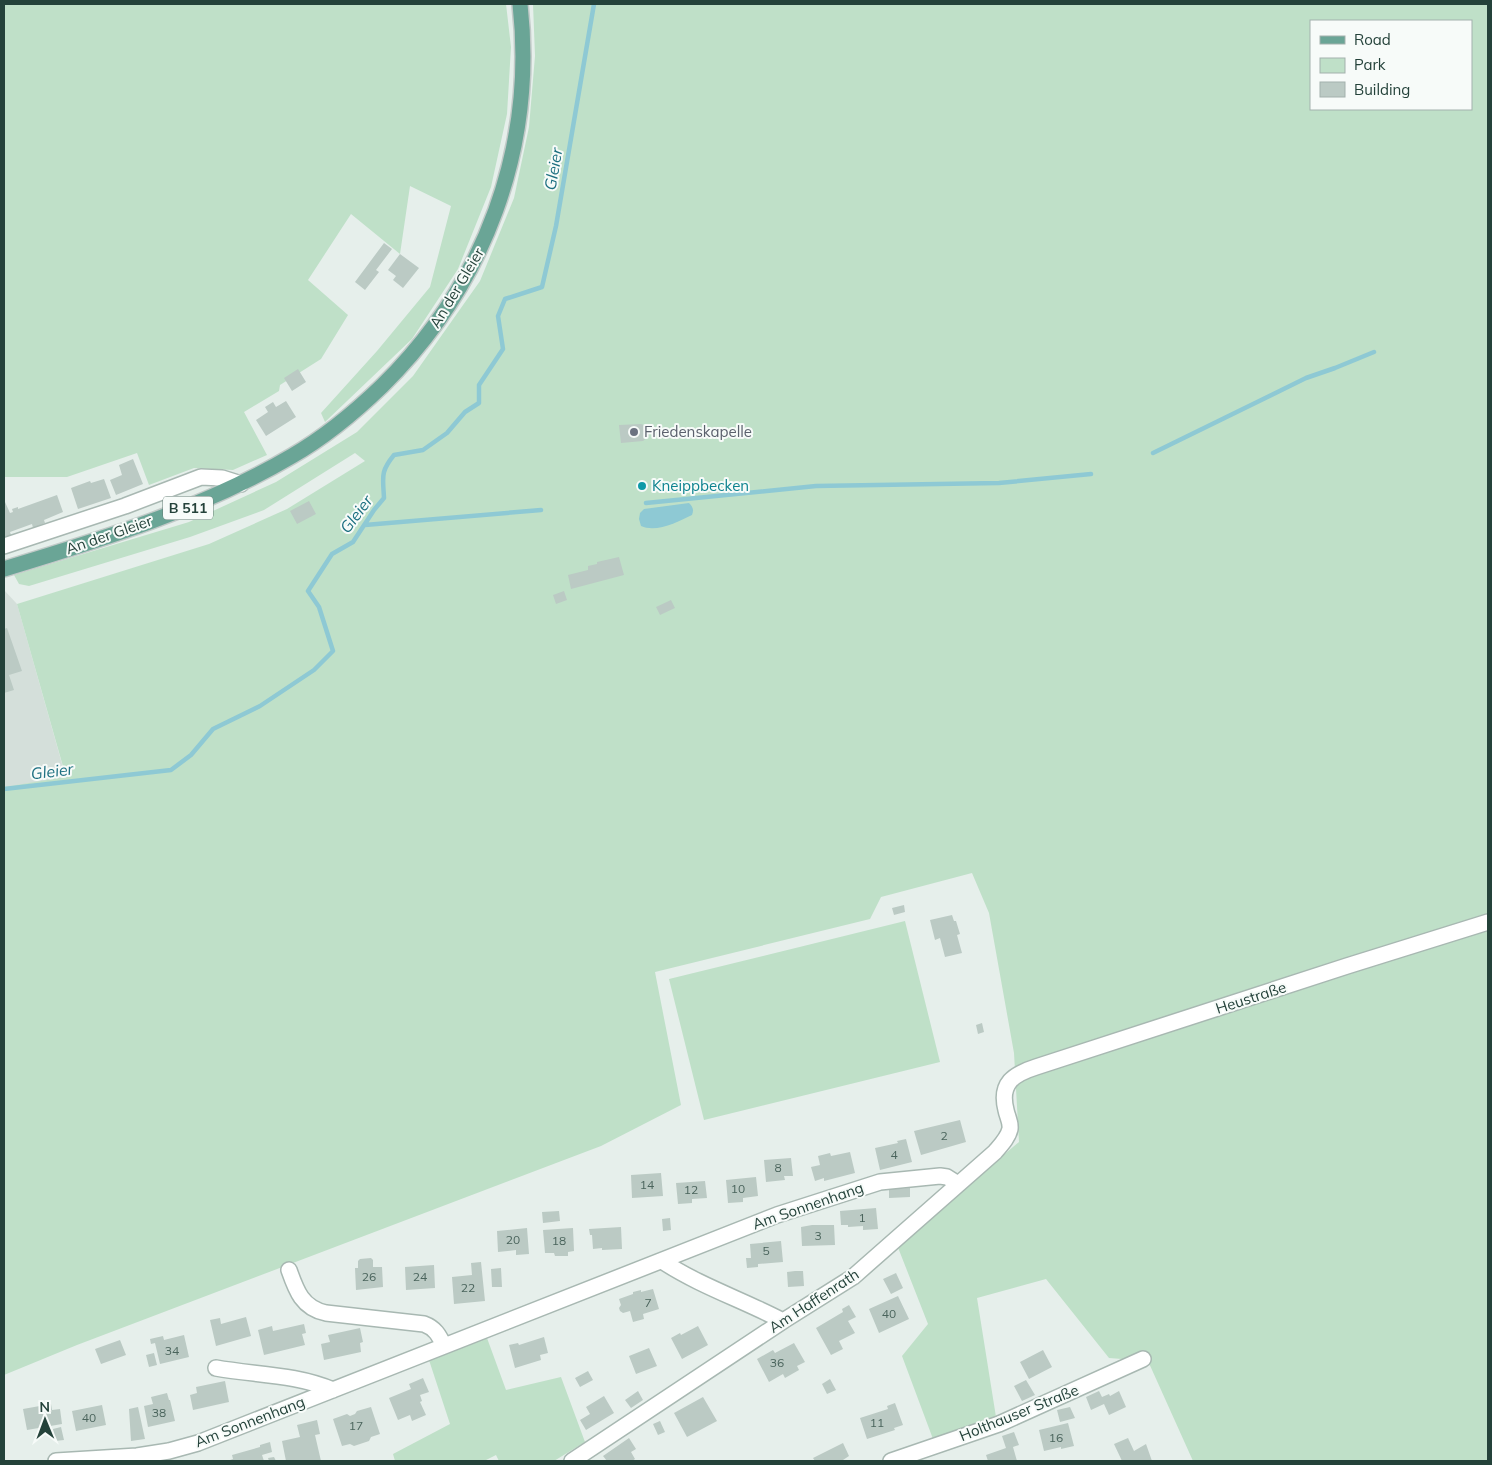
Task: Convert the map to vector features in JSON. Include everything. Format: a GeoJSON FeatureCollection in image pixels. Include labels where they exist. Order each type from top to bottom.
{"type":"FeatureCollection","features":[{"type":"Feature","properties":{"kind":"main road","name":"An der Gleier"},"geometry":{"type":"LineString","coordinates":[[4,569],[115,535],[186,508],[240,484],[294,455],[356,412],[412,356],[435,326],[465,279],[482,245],[504,189],[516,140],[522,77],[520,4]]}},
{"type":"Feature","properties":{"kind":"street","name":"An der Gleier"},"geometry":{"type":"LineString","coordinates":[[4,546],[125,506],[201,477],[222,478],[240,484]]}},
{"type":"Feature","properties":{"kind":"street","name":"Heustraße"},"geometry":{"type":"LineString","coordinates":[[1014,1076],[1036,1067],[1488,922]]}},
{"type":"Feature","properties":{"kind":"street","name":"Am Haffenrath"},"geometry":{"type":"LineString","coordinates":[[572,1461],[783,1321],[853,1277],[995,1152],[1008,1136],[1010,1124],[1005,1108],[1005,1091],[1014,1076]]}},
{"type":"Feature","properties":{"kind":"street","name":"Am Sonnenhang"},"geometry":{"type":"LineString","coordinates":[[56,1461],[136,1459],[198,1443],[792,1209],[880,1182],[940,1176],[947,1177],[958,1184]]}},
{"type":"Feature","properties":{"kind":"street"},"geometry":{"type":"LineString","coordinates":[[662,1261],[684,1275],[748,1303],[783,1321]]}},
{"type":"Feature","properties":{"kind":"street"},"geometry":{"type":"LineString","coordinates":[[289,1270],[300,1298],[313,1309],[326,1313],[424,1324],[437,1332],[444,1346]]}},
{"type":"Feature","properties":{"kind":"street","name":"Holthauser Straße"},"geometry":{"type":"LineString","coordinates":[[892,1461],[999,1424],[1144,1358]]}},
{"type":"Feature","properties":{"kind":"street","name":"Am Sonnenhang"},"geometry":{"type":"LineString","coordinates":[[216,1368],[301,1380],[333,1390]]}},
{"type":"Feature","properties":{"kind":"shaded area"},"geometry":{"type":"Polygon","coordinates":[[[4,590],[17,604],[66,778],[4,787],[4,590]]]}},
{"type":"Feature","properties":{"kind":"green space"},"geometry":{"type":"Polygon","coordinates":[[[4,4],[506,4],[511,47],[507,114],[491,187],[458,269],[412,339],[325,422],[321,413],[377,351],[430,287],[451,206],[410,186],[400,254],[351,214],[308,280],[348,315],[321,359],[280,385],[279,391],[244,412],[267,455],[233,470],[194,468],[149,485],[137,453],[67,477],[4,477],[4,4]]]}},
{"type":"Feature","properties":{"kind":"green space"},"geometry":{"type":"Polygon","coordinates":[[[533,4],[1488,4],[1488,1461],[1193,1461],[1148,1361],[1109,1358],[1046,1279],[977,1298],[996,1417],[933,1439],[902,1356],[928,1324],[897,1245],[1019,1142],[1014,1053],[989,913],[972,873],[881,897],[870,919],[655,972],[681,1105],[601,1146],[77,1345],[4,1375],[4,787],[66,777],[17,604],[209,544],[287,509],[365,461],[355,453],[264,510],[190,537],[29,586],[19,584],[14,575],[189,522],[276,482],[357,432],[413,376],[480,281],[514,198],[529,127],[535,56],[533,4]]]}},
{"type":"Feature","properties":{"kind":"green space"},"geometry":{"type":"Polygon","coordinates":[[[905,921],[940,1062],[704,1120],[669,979],[905,921]]]}},
{"type":"Feature","properties":{"kind":"green space"},"geometry":{"type":"Polygon","coordinates":[[[487,1338],[506,1390],[561,1377],[585,1442],[554,1461],[499,1461],[496,1455],[484,1461],[395,1461],[393,1454],[450,1424],[429,1360],[487,1338]]]}},
{"type":"Feature","properties":{"kind":"water"},"geometry":{"type":"Polygon","coordinates":[[[689,503],[693,512],[692,515],[686,518],[660,527],[647,528],[641,526],[640,513],[644,509],[689,503]]]}},
{"type":"Feature","properties":{"kind":"building"},"geometry":{"type":"Polygon","coordinates":[[[384,243],[392,249],[376,270],[379,272],[365,290],[355,282],[384,243]]]}},
{"type":"Feature","properties":{"kind":"building"},"geometry":{"type":"Polygon","coordinates":[[[400,254],[419,268],[403,288],[393,280],[396,276],[388,270],[400,254]]]}},
{"type":"Feature","properties":{"kind":"building"},"geometry":{"type":"Polygon","coordinates":[[[298,369],[306,382],[292,391],[284,378],[298,369]]]}},
{"type":"Feature","properties":{"kind":"building"},"geometry":{"type":"Polygon","coordinates":[[[286,401],[296,417],[266,436],[256,420],[268,412],[265,407],[273,402],[276,407],[286,401]]]}},
{"type":"Feature","properties":{"kind":"building","name":"Friedenskapelle"},"geometry":{"type":"Polygon","coordinates":[[[641,424],[649,427],[649,436],[643,441],[621,443],[619,425],[641,424]]]}},
{"type":"Feature","properties":{"kind":"building"},"geometry":{"type":"Polygon","coordinates":[[[133,459],[143,484],[116,495],[110,480],[122,475],[119,465],[133,459]]]}},
{"type":"Feature","properties":{"kind":"building"},"geometry":{"type":"Polygon","coordinates":[[[104,479],[111,498],[78,509],[71,488],[90,481],[91,483],[104,479]]]}},
{"type":"Feature","properties":{"kind":"building"},"geometry":{"type":"Polygon","coordinates":[[[57,495],[63,512],[44,520],[45,523],[33,528],[32,524],[10,532],[11,535],[4,538],[4,502],[10,513],[13,512],[12,509],[18,507],[18,509],[57,495]]]}},
{"type":"Feature","properties":{"kind":"building"},"geometry":{"type":"Polygon","coordinates":[[[309,501],[316,514],[297,524],[290,511],[309,501]]]}},
{"type":"Feature","properties":{"kind":"building"},"geometry":{"type":"Polygon","coordinates":[[[619,557],[624,575],[571,589],[568,575],[588,570],[588,566],[597,564],[597,562],[619,557]]]}},
{"type":"Feature","properties":{"kind":"building"},"geometry":{"type":"Polygon","coordinates":[[[564,591],[567,600],[556,604],[553,595],[564,591]]]}},
{"type":"Feature","properties":{"kind":"building"},"geometry":{"type":"Polygon","coordinates":[[[671,600],[675,608],[660,615],[656,607],[671,600]]]}},
{"type":"Feature","properties":{"kind":"building"},"geometry":{"type":"Polygon","coordinates":[[[7,628],[22,671],[9,675],[14,690],[4,693],[4,629],[7,628]]]}},
{"type":"Feature","properties":{"kind":"building"},"geometry":{"type":"Polygon","coordinates":[[[904,905],[905,912],[894,915],[892,908],[904,905]]]}},
{"type":"Feature","properties":{"kind":"building"},"geometry":{"type":"Polygon","coordinates":[[[952,915],[960,934],[957,935],[962,953],[945,957],[940,938],[935,940],[930,920],[952,915]]]}},
{"type":"Feature","properties":{"kind":"building"},"geometry":{"type":"Polygon","coordinates":[[[982,1023],[984,1032],[978,1034],[976,1025],[982,1023]]]}},
{"type":"Feature","properties":{"kind":"building"},"geometry":{"type":"Polygon","coordinates":[[[960,1120],[966,1142],[921,1155],[914,1131],[960,1120]]]}},
{"type":"Feature","properties":{"kind":"building"},"geometry":{"type":"Polygon","coordinates":[[[906,1139],[912,1162],[880,1170],[875,1148],[898,1143],[897,1141],[906,1139]]]}},
{"type":"Feature","properties":{"kind":"building"},"geometry":{"type":"Polygon","coordinates":[[[850,1152],[855,1173],[824,1181],[824,1178],[815,1181],[811,1167],[820,1165],[818,1156],[830,1153],[831,1156],[850,1152]]]}},
{"type":"Feature","properties":{"kind":"building"},"geometry":{"type":"Polygon","coordinates":[[[791,1158],[793,1176],[784,1176],[785,1180],[766,1182],[764,1160],[791,1158]]]}},
{"type":"Feature","properties":{"kind":"building"},"geometry":{"type":"Polygon","coordinates":[[[661,1173],[663,1196],[632,1198],[631,1175],[661,1173]]]}},
{"type":"Feature","properties":{"kind":"building"},"geometry":{"type":"Polygon","coordinates":[[[756,1177],[758,1196],[743,1198],[743,1202],[728,1203],[726,1180],[756,1177]]]}},
{"type":"Feature","properties":{"kind":"building"},"geometry":{"type":"Polygon","coordinates":[[[705,1181],[707,1198],[692,1199],[692,1203],[678,1204],[676,1183],[705,1181]]]}},
{"type":"Feature","properties":{"kind":"building"},"geometry":{"type":"Polygon","coordinates":[[[910,1188],[910,1197],[889,1198],[889,1189],[910,1188]]]}},
{"type":"Feature","properties":{"kind":"building"},"geometry":{"type":"Polygon","coordinates":[[[876,1208],[878,1229],[863,1230],[863,1226],[848,1227],[848,1225],[841,1225],[840,1211],[876,1208]]]}},
{"type":"Feature","properties":{"kind":"building"},"geometry":{"type":"Polygon","coordinates":[[[559,1211],[560,1221],[543,1223],[542,1212],[559,1211]]]}},
{"type":"Feature","properties":{"kind":"building"},"geometry":{"type":"Polygon","coordinates":[[[670,1218],[671,1230],[663,1231],[662,1219],[670,1218]]]}},
{"type":"Feature","properties":{"kind":"building"},"geometry":{"type":"Polygon","coordinates":[[[834,1225],[835,1245],[802,1246],[801,1227],[834,1225]]]}},
{"type":"Feature","properties":{"kind":"building"},"geometry":{"type":"Polygon","coordinates":[[[621,1227],[622,1249],[593,1249],[592,1235],[590,1235],[589,1229],[621,1227]]]}},
{"type":"Feature","properties":{"kind":"building"},"geometry":{"type":"Polygon","coordinates":[[[527,1228],[529,1254],[516,1255],[516,1250],[498,1252],[497,1231],[527,1228]]]}},
{"type":"Feature","properties":{"kind":"building"},"geometry":{"type":"Polygon","coordinates":[[[573,1228],[574,1251],[568,1252],[568,1256],[555,1256],[554,1253],[545,1253],[543,1230],[573,1228]]]}},
{"type":"Feature","properties":{"kind":"building"},"geometry":{"type":"Polygon","coordinates":[[[781,1241],[783,1262],[758,1264],[758,1267],[747,1268],[746,1258],[751,1258],[750,1244],[781,1241]]]}},
{"type":"Feature","properties":{"kind":"building"},"geometry":{"type":"Polygon","coordinates":[[[371,1258],[373,1260],[373,1267],[382,1267],[383,1287],[356,1290],[355,1268],[358,1268],[358,1261],[371,1258]]]}},
{"type":"Feature","properties":{"kind":"building"},"geometry":{"type":"Polygon","coordinates":[[[481,1262],[485,1301],[454,1304],[452,1277],[472,1275],[471,1263],[481,1262]]]}},
{"type":"Feature","properties":{"kind":"building"},"geometry":{"type":"Polygon","coordinates":[[[434,1265],[435,1288],[406,1290],[405,1267],[434,1265]]]}},
{"type":"Feature","properties":{"kind":"building"},"geometry":{"type":"Polygon","coordinates":[[[501,1268],[502,1287],[492,1287],[491,1269],[501,1268]]]}},
{"type":"Feature","properties":{"kind":"building"},"geometry":{"type":"Polygon","coordinates":[[[803,1271],[804,1286],[788,1287],[787,1272],[803,1271]]]}},
{"type":"Feature","properties":{"kind":"building"},"geometry":{"type":"Polygon","coordinates":[[[896,1273],[903,1288],[891,1294],[883,1279],[896,1273]]]}},
{"type":"Feature","properties":{"kind":"building"},"geometry":{"type":"Polygon","coordinates":[[[653,1289],[659,1309],[643,1314],[644,1319],[633,1322],[630,1311],[623,1313],[620,1311],[619,1299],[633,1294],[633,1292],[653,1289]]]}},
{"type":"Feature","properties":{"kind":"building"},"geometry":{"type":"Polygon","coordinates":[[[898,1296],[909,1319],[879,1333],[869,1309],[898,1296]]]}},
{"type":"Feature","properties":{"kind":"building"},"geometry":{"type":"Polygon","coordinates":[[[849,1305],[856,1317],[848,1321],[855,1333],[839,1341],[843,1349],[831,1355],[816,1328],[843,1312],[842,1309],[849,1305]]]}},
{"type":"Feature","properties":{"kind":"building"},"geometry":{"type":"Polygon","coordinates":[[[246,1317],[251,1336],[216,1346],[210,1320],[220,1318],[221,1324],[246,1317]]]}},
{"type":"Feature","properties":{"kind":"building"},"geometry":{"type":"Polygon","coordinates":[[[304,1324],[306,1333],[302,1334],[305,1345],[264,1355],[258,1330],[272,1326],[273,1331],[304,1324]]]}},
{"type":"Feature","properties":{"kind":"building"},"geometry":{"type":"Polygon","coordinates":[[[698,1326],[708,1345],[682,1359],[671,1338],[698,1326]]]}},
{"type":"Feature","properties":{"kind":"building"},"geometry":{"type":"Polygon","coordinates":[[[360,1328],[363,1342],[360,1343],[361,1352],[324,1360],[321,1344],[330,1342],[328,1335],[360,1328]]]}},
{"type":"Feature","properties":{"kind":"building"},"geometry":{"type":"Polygon","coordinates":[[[184,1335],[189,1357],[160,1364],[155,1343],[151,1344],[150,1339],[163,1336],[164,1340],[184,1335]]]}},
{"type":"Feature","properties":{"kind":"building"},"geometry":{"type":"Polygon","coordinates":[[[544,1337],[548,1353],[540,1355],[541,1360],[515,1368],[509,1345],[518,1343],[519,1345],[544,1337]]]}},
{"type":"Feature","properties":{"kind":"building"},"geometry":{"type":"Polygon","coordinates":[[[120,1340],[126,1355],[101,1364],[95,1349],[120,1340]]]}},
{"type":"Feature","properties":{"kind":"building"},"geometry":{"type":"Polygon","coordinates":[[[794,1343],[805,1362],[797,1366],[799,1370],[785,1378],[783,1374],[769,1382],[757,1359],[773,1350],[775,1353],[794,1343]]]}},
{"type":"Feature","properties":{"kind":"building"},"geometry":{"type":"Polygon","coordinates":[[[649,1348],[657,1366],[636,1374],[629,1356],[649,1348]]]}},
{"type":"Feature","properties":{"kind":"building"},"geometry":{"type":"Polygon","coordinates":[[[1043,1350],[1052,1367],[1029,1379],[1020,1362],[1043,1350]]]}},
{"type":"Feature","properties":{"kind":"building"},"geometry":{"type":"Polygon","coordinates":[[[154,1353],[157,1365],[149,1367],[146,1355],[154,1353]]]}},
{"type":"Feature","properties":{"kind":"building"},"geometry":{"type":"Polygon","coordinates":[[[588,1371],[593,1380],[580,1387],[575,1378],[588,1371]]]}},
{"type":"Feature","properties":{"kind":"building"},"geometry":{"type":"Polygon","coordinates":[[[423,1378],[429,1392],[420,1395],[422,1401],[420,1402],[426,1415],[412,1421],[410,1415],[398,1420],[389,1398],[411,1389],[409,1384],[423,1378]]]}},
{"type":"Feature","properties":{"kind":"building"},"geometry":{"type":"Polygon","coordinates":[[[830,1379],[836,1390],[827,1394],[822,1384],[830,1379]]]}},
{"type":"Feature","properties":{"kind":"building"},"geometry":{"type":"Polygon","coordinates":[[[1026,1380],[1035,1395],[1022,1401],[1014,1386],[1026,1380]]]}},
{"type":"Feature","properties":{"kind":"building"},"geometry":{"type":"Polygon","coordinates":[[[225,1381],[229,1402],[193,1410],[190,1395],[197,1393],[196,1387],[225,1381]]]}},
{"type":"Feature","properties":{"kind":"building"},"geometry":{"type":"Polygon","coordinates":[[[638,1391],[643,1400],[631,1408],[625,1400],[638,1391]]]}},
{"type":"Feature","properties":{"kind":"building"},"geometry":{"type":"Polygon","coordinates":[[[1099,1391],[1102,1397],[1109,1394],[1110,1396],[1119,1391],[1126,1407],[1109,1415],[1104,1404],[1091,1410],[1086,1397],[1099,1391]]]}},
{"type":"Feature","properties":{"kind":"building"},"geometry":{"type":"Polygon","coordinates":[[[167,1393],[175,1421],[148,1427],[144,1406],[153,1404],[151,1397],[167,1393]]]}},
{"type":"Feature","properties":{"kind":"building"},"geometry":{"type":"Polygon","coordinates":[[[604,1396],[614,1413],[586,1430],[580,1420],[590,1414],[586,1407],[604,1396]]]}},
{"type":"Feature","properties":{"kind":"building"},"geometry":{"type":"Polygon","coordinates":[[[703,1397],[717,1421],[687,1437],[674,1413],[703,1397]]]}},
{"type":"Feature","properties":{"kind":"building"},"geometry":{"type":"Polygon","coordinates":[[[895,1403],[903,1425],[894,1428],[895,1430],[867,1439],[860,1418],[888,1409],[887,1406],[895,1403]]]}},
{"type":"Feature","properties":{"kind":"building"},"geometry":{"type":"Polygon","coordinates":[[[51,1404],[52,1410],[60,1409],[62,1424],[27,1430],[23,1409],[51,1404]]]}},
{"type":"Feature","properties":{"kind":"building"},"geometry":{"type":"Polygon","coordinates":[[[102,1405],[106,1425],[76,1431],[72,1411],[102,1405]]]}},
{"type":"Feature","properties":{"kind":"building"},"geometry":{"type":"Polygon","coordinates":[[[138,1407],[145,1439],[131,1441],[129,1409],[138,1407]]]}},
{"type":"Feature","properties":{"kind":"building"},"geometry":{"type":"Polygon","coordinates":[[[371,1407],[380,1434],[371,1437],[369,1441],[354,1446],[350,1444],[342,1446],[333,1419],[347,1414],[350,1416],[357,1411],[371,1407]]]}},
{"type":"Feature","properties":{"kind":"building"},"geometry":{"type":"Polygon","coordinates":[[[1070,1407],[1075,1418],[1060,1422],[1057,1410],[1070,1407]]]}},
{"type":"Feature","properties":{"kind":"building"},"geometry":{"type":"Polygon","coordinates":[[[317,1420],[320,1434],[315,1435],[321,1461],[286,1461],[282,1441],[300,1437],[297,1425],[317,1420]]]}},
{"type":"Feature","properties":{"kind":"building"},"geometry":{"type":"Polygon","coordinates":[[[660,1421],[665,1432],[658,1435],[653,1424],[660,1421]]]}},
{"type":"Feature","properties":{"kind":"building"},"geometry":{"type":"Polygon","coordinates":[[[1068,1423],[1074,1446],[1044,1451],[1039,1430],[1068,1423]]]}},
{"type":"Feature","properties":{"kind":"building"},"geometry":{"type":"Polygon","coordinates":[[[61,1427],[64,1440],[55,1441],[53,1429],[61,1427]]]}},
{"type":"Feature","properties":{"kind":"building"},"geometry":{"type":"Polygon","coordinates":[[[1014,1432],[1019,1445],[1013,1447],[1017,1461],[988,1461],[986,1455],[1006,1448],[1002,1436],[1014,1432]]]}},
{"type":"Feature","properties":{"kind":"building"},"geometry":{"type":"Polygon","coordinates":[[[629,1438],[636,1449],[631,1452],[635,1459],[632,1461],[607,1461],[603,1456],[629,1438]]]}},
{"type":"Feature","properties":{"kind":"building"},"geometry":{"type":"Polygon","coordinates":[[[1128,1438],[1134,1451],[1146,1444],[1152,1461],[1122,1461],[1114,1444],[1128,1438]]]}},
{"type":"Feature","properties":{"kind":"building"},"geometry":{"type":"Polygon","coordinates":[[[270,1442],[272,1452],[262,1455],[264,1461],[230,1460],[233,1459],[232,1455],[270,1442]]]}},
{"type":"Feature","properties":{"kind":"building"},"geometry":{"type":"Polygon","coordinates":[[[843,1443],[849,1456],[843,1461],[815,1461],[813,1458],[843,1443]]]}},
{"type":"Feature","properties":{"kind":"building"},"geometry":{"type":"Polygon","coordinates":[[[274,1457],[276,1461],[269,1461],[268,1458],[274,1457]]]}},
{"type":"Feature","properties":{"kind":"waterway","name":"Gleier"},"geometry":{"type":"LineString","coordinates":[[4,789],[171,770],[191,755],[213,729],[260,706],[314,670],[333,651],[319,607],[308,591],[332,554],[353,542],[384,498],[383,475],[386,466],[394,455],[423,450],[447,433],[465,412],[479,403],[479,385],[503,349],[498,316],[505,299],[542,287],[556,226],[594,4]]}},
{"type":"Feature","properties":{"kind":"waterway"},"geometry":{"type":"LineString","coordinates":[[1153,453],[1306,378],[1374,352]]}},
{"type":"Feature","properties":{"kind":"waterway"},"geometry":{"type":"LineString","coordinates":[[646,503],[816,486],[999,483],[1091,474]]}},
{"type":"Feature","properties":{"kind":"waterway"},"geometry":{"type":"LineString","coordinates":[[365,525],[541,510]]}},
{"type":"Feature","properties":{"kind":"place","name":"Friedenskapelle"},"geometry":{"type":"Point","coordinates":[634,432]}},
{"type":"Feature","properties":{"kind":"place","name":"Kneippbecken"},"geometry":{"type":"Point","coordinates":[642,486]}}]}
